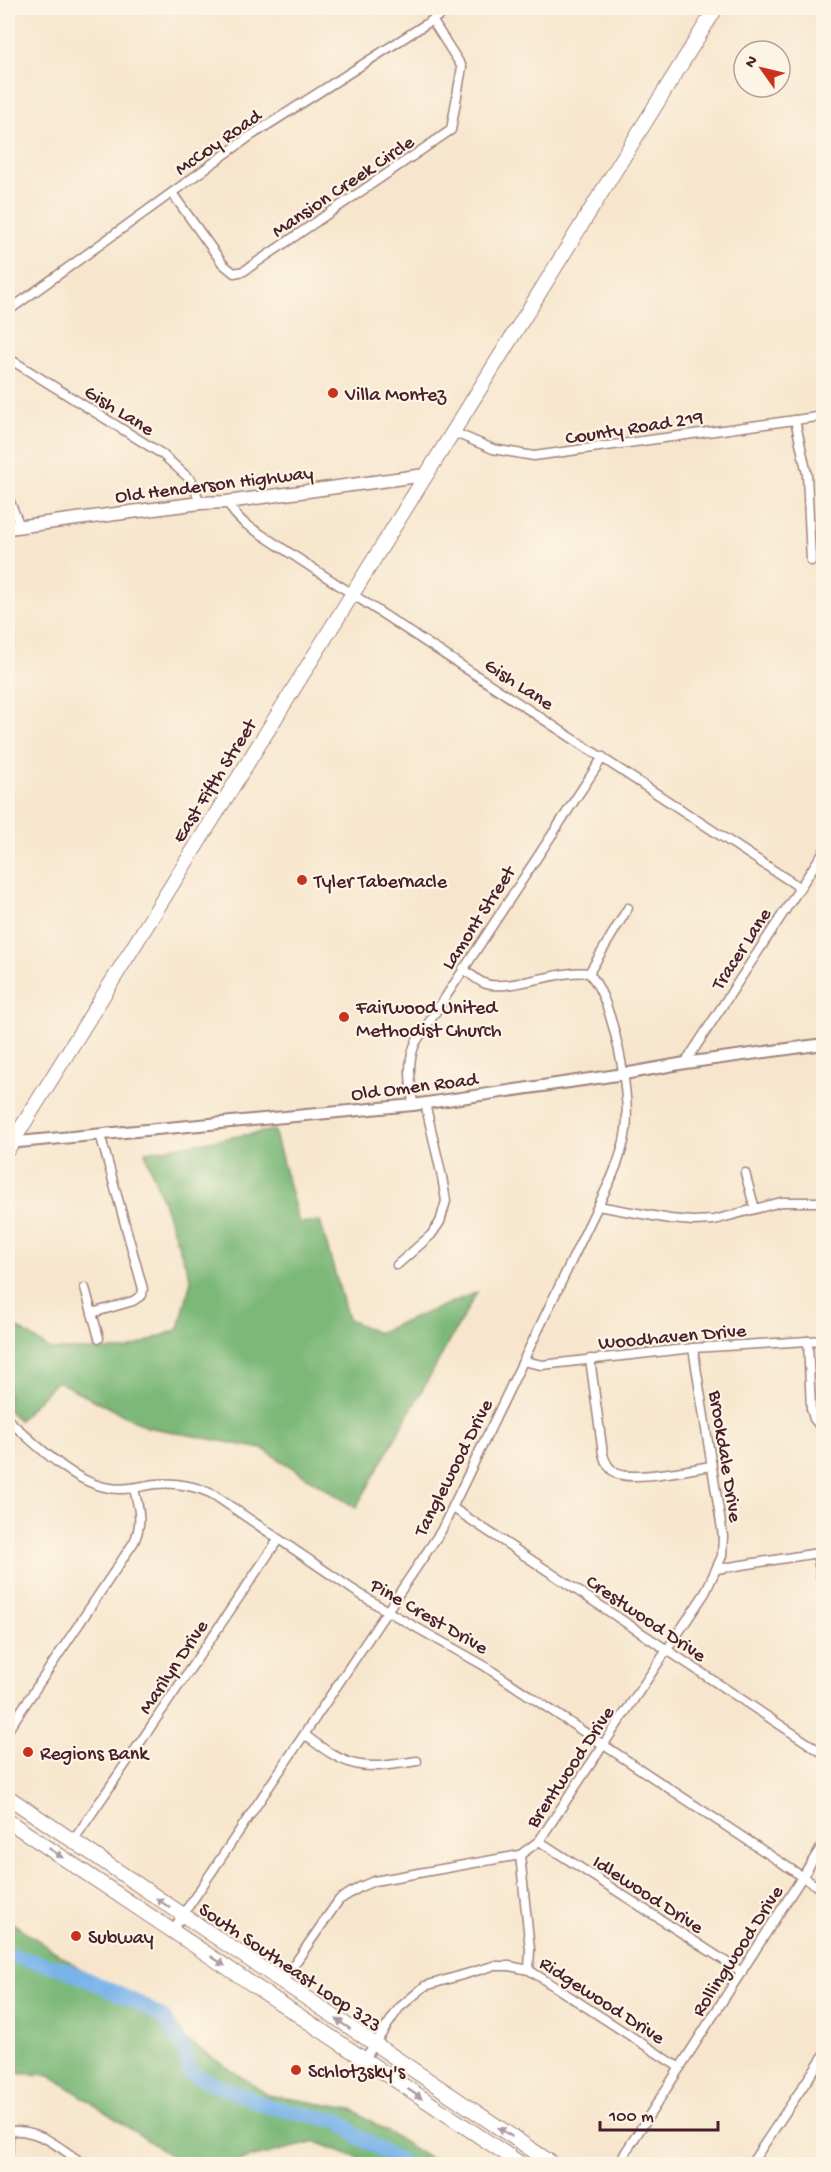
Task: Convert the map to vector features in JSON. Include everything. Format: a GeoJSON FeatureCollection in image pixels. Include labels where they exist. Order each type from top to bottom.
{"type":"FeatureCollection","features":[{"type":"Feature","properties":{"kind":"main road","name":"East Fifth Street"},"geometry":{"type":"LineString","coordinates":[[9,1145],[716,8]]}},
{"type":"Feature","properties":{"kind":"main road","name":"Old Henderson Highway"},"geometry":{"type":"LineString","coordinates":[[14,527],[200,503],[227,502],[425,475]]}},
{"type":"Feature","properties":{"kind":"main road","name":"South Southeast Loop 323"},"geometry":{"type":"LineString","coordinates":[[8,1797],[554,2164]]}},
{"type":"Feature","properties":{"kind":"main road","name":"South Southeast Loop 323"},"geometry":{"type":"LineString","coordinates":[[8,1821],[521,2164]]}},
{"type":"Feature","properties":{"kind":"street","name":"McCoy Road"},"geometry":{"type":"LineString","coordinates":[[8,312],[249,137],[451,8]]}},
{"type":"Feature","properties":{"kind":"street","name":"Mansion Creek Circle"},"geometry":{"type":"LineString","coordinates":[[172,193],[223,264],[234,273],[244,271],[451,130],[462,67],[432,20]]}},
{"type":"Feature","properties":{"kind":"street","name":"Gish Lane"},"geometry":{"type":"LineString","coordinates":[[8,358],[162,454],[192,481],[200,503]]}},
{"type":"Feature","properties":{"kind":"street","name":"County Road 219"},"geometry":{"type":"LineString","coordinates":[[453,432],[493,449],[534,456],[824,416]]}},
{"type":"Feature","properties":{"kind":"street"},"geometry":{"type":"LineString","coordinates":[[795,420],[807,474],[811,561]]}},
{"type":"Feature","properties":{"kind":"street"},"geometry":{"type":"LineString","coordinates":[[8,497],[14,527]]}},
{"type":"Feature","properties":{"kind":"street","name":"Gish Lane"},"geometry":{"type":"LineString","coordinates":[[227,502],[244,523],[799,887]]}},
{"type":"Feature","properties":{"kind":"street","name":"Lamont Street"},"geometry":{"type":"LineString","coordinates":[[413,1105],[410,1054],[463,968],[603,757]]}},
{"type":"Feature","properties":{"kind":"street","name":"Tracer Lane"},"geometry":{"type":"LineString","coordinates":[[685,1063],[824,851]]}},
{"type":"Feature","properties":{"kind":"street"},"geometry":{"type":"LineString","coordinates":[[463,968],[478,980],[495,986],[574,972],[590,973],[628,908]]}},
{"type":"Feature","properties":{"kind":"street","name":"Tanglewood Drive"},"geometry":{"type":"LineString","coordinates":[[172,1930],[435,1540],[453,1508],[611,1179],[627,1127],[624,1074],[607,1008],[600,988],[590,973]]}},
{"type":"Feature","properties":{"kind":"street","name":"Old Omen Road"},"geometry":{"type":"LineString","coordinates":[[9,1145],[100,1134],[413,1105],[824,1044]]}},
{"type":"Feature","properties":{"kind":"street"},"geometry":{"type":"LineString","coordinates":[[397,1265],[431,1235],[440,1222],[446,1200],[425,1103]]}},
{"type":"Feature","properties":{"kind":"street"},"geometry":{"type":"LineString","coordinates":[[92,1313],[133,1301],[142,1295],[143,1289],[100,1134]]}},
{"type":"Feature","properties":{"kind":"street"},"geometry":{"type":"LineString","coordinates":[[745,1173],[755,1209]]}},
{"type":"Feature","properties":{"kind":"street"},"geometry":{"type":"LineString","coordinates":[[598,1206],[693,1221],[714,1220],[781,1202],[824,1202]]}},
{"type":"Feature","properties":{"kind":"street"},"geometry":{"type":"LineString","coordinates":[[85,1288],[99,1338]]}},
{"type":"Feature","properties":{"kind":"street","name":"Woodhaven Drive"},"geometry":{"type":"LineString","coordinates":[[523,1361],[542,1365],[693,1348],[824,1340]]}},
{"type":"Feature","properties":{"kind":"street"},"geometry":{"type":"LineString","coordinates":[[808,1341],[811,1409],[814,1419],[824,1431]]}},
{"type":"Feature","properties":{"kind":"street","name":"Brookdale Drive"},"geometry":{"type":"LineString","coordinates":[[693,1348],[723,1536],[722,1556],[717,1569]]}},
{"type":"Feature","properties":{"kind":"street"},"geometry":{"type":"LineString","coordinates":[[590,1359],[603,1454],[609,1468],[616,1473],[633,1477],[711,1466]]}},
{"type":"Feature","properties":{"kind":"street","name":"Pine Crest Drive"},"geometry":{"type":"LineString","coordinates":[[8,1420],[67,1469],[85,1480],[110,1488],[134,1489],[161,1484],[205,1490],[387,1611],[483,1665],[824,1891]]}},
{"type":"Feature","properties":{"kind":"street"},"geometry":{"type":"LineString","coordinates":[[8,1730],[134,1542],[141,1523],[134,1489]]}},
{"type":"Feature","properties":{"kind":"street","name":"Crestwood Drive"},"geometry":{"type":"LineString","coordinates":[[453,1508],[824,1754]]}},
{"type":"Feature","properties":{"kind":"street","name":"Marilyn Drive"},"geometry":{"type":"LineString","coordinates":[[73,1841],[278,1540]]}},
{"type":"Feature","properties":{"kind":"street"},"geometry":{"type":"LineString","coordinates":[[717,1569],[820,1553],[824,1595]]}},
{"type":"Feature","properties":{"kind":"street","name":"Brentwood Drive"},"geometry":{"type":"LineString","coordinates":[[282,1982],[339,1900],[360,1887],[375,1881],[520,1855],[539,1841],[708,1587],[717,1569]]}},
{"type":"Feature","properties":{"kind":"street"},"geometry":{"type":"LineString","coordinates":[[305,1735],[329,1754],[347,1763],[379,1767],[417,1761]]}},
{"type":"Feature","properties":{"kind":"street","name":"Idlewood Drive"},"geometry":{"type":"LineString","coordinates":[[539,1841],[741,1972]]}},
{"type":"Feature","properties":{"kind":"street","name":"Rollingwood Drive"},"geometry":{"type":"LineString","coordinates":[[618,2164],[824,1843]]}},
{"type":"Feature","properties":{"kind":"street"},"geometry":{"type":"LineString","coordinates":[[520,1855],[530,1949],[530,1970]]}},
{"type":"Feature","properties":{"kind":"street","name":"Ridgewood Drive"},"geometry":{"type":"LineString","coordinates":[[364,2060],[399,2008],[425,1986],[493,1966],[509,1966],[530,1970],[680,2068]]}},
{"type":"Feature","properties":{"kind":"street"},"geometry":{"type":"LineString","coordinates":[[751,2164],[824,2055]]}},
{"type":"Feature","properties":{"kind":"street"},"geometry":{"type":"LineString","coordinates":[[8,2164],[9,2131],[24,2130],[36,2133],[84,2164]]}},
{"type":"Feature","properties":{"kind":"green space"},"geometry":{"type":"Polygon","coordinates":[[[274,1130],[299,1223],[320,1221],[348,1319],[377,1333],[477,1292],[356,1508],[263,1449],[147,1427],[57,1381],[19,1420],[8,1410],[8,1321],[51,1350],[126,1350],[179,1329],[191,1280],[145,1152],[274,1130]]]}},
{"type":"Feature","properties":{"kind":"green space"},"geometry":{"type":"Polygon","coordinates":[[[8,1920],[268,2095],[352,2109],[438,2164],[374,2164],[316,2142],[225,2164],[174,2158],[50,2075],[8,2073],[8,1920]]]}},
{"type":"Feature","properties":{"kind":"waterway"},"geometry":{"type":"LineString","coordinates":[[8,1952],[13,1956],[64,1969],[140,2004],[163,2018],[184,2049],[189,2073],[270,2107],[340,2121],[357,2136],[405,2164]]}},
{"type":"Feature","properties":{"kind":"place","name":"Villa Montez"},"geometry":{"type":"Point","coordinates":[333,393]}},
{"type":"Feature","properties":{"kind":"place","name":"Tyler Tabernacle"},"geometry":{"type":"Point","coordinates":[302,880]}},
{"type":"Feature","properties":{"kind":"place","name":"Fairwood United Methodist Church"},"geometry":{"type":"Point","coordinates":[344,1017]}},
{"type":"Feature","properties":{"kind":"place","name":"Regions Bank"},"geometry":{"type":"Point","coordinates":[28,1752]}},
{"type":"Feature","properties":{"kind":"place","name":"Subway"},"geometry":{"type":"Point","coordinates":[76,1936]}},
{"type":"Feature","properties":{"kind":"place","name":"Schlotzsky's"},"geometry":{"type":"Point","coordinates":[296,2070]}}]}
